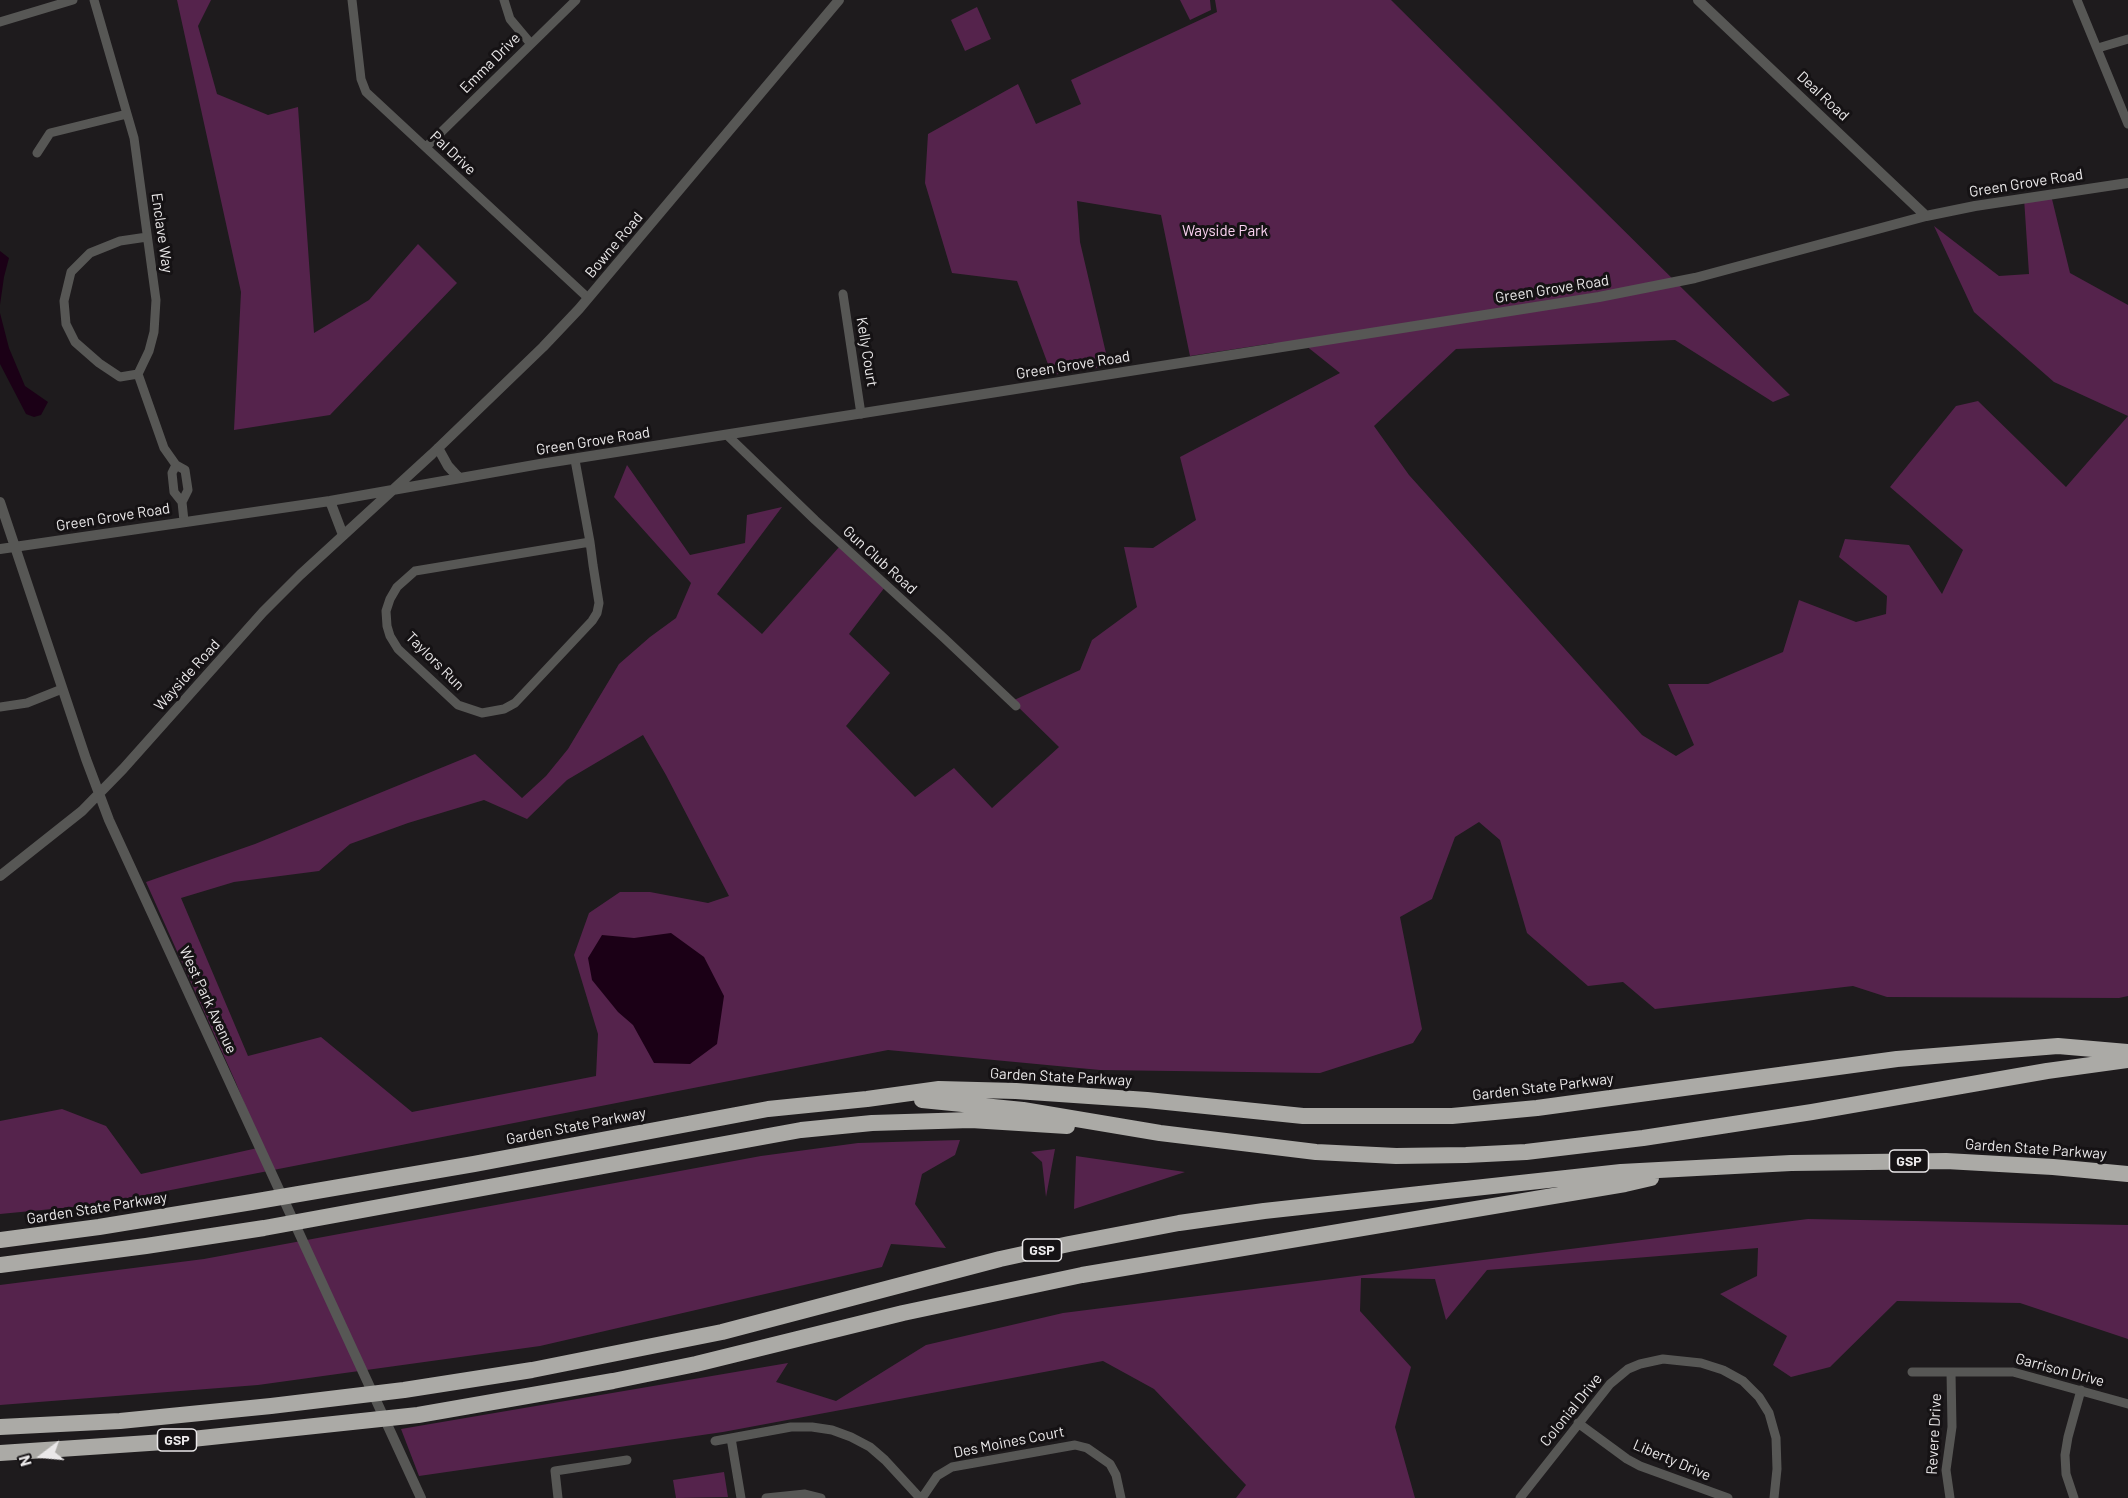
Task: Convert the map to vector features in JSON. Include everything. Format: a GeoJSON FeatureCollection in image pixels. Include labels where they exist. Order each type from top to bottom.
{"type":"FeatureCollection","features":[{"type":"Feature","properties":{"kind":"highway","name":"Garden State Parkway"},"geometry":{"type":"LineString","coordinates":[[0,1240],[99,1227],[252,1202],[474,1164],[745,1113],[939,1089],[1147,1100],[1303,1116],[1452,1116],[1537,1108],[1897,1059],[2058,1046],[2128,1052]]}},
{"type":"Feature","properties":{"kind":"highway"},"geometry":{"type":"LineString","coordinates":[[867,1099],[968,1103],[1061,1115],[1160,1133],[1235,1143],[1356,1154],[1431,1156],[1526,1152],[1643,1138],[1812,1112],[2047,1071],[2128,1060]]}},
{"type":"Feature","properties":{"kind":"highway"},"geometry":{"type":"LineString","coordinates":[[0,1265],[264,1228],[801,1130],[882,1123],[971,1120],[1160,1133]]}},
{"type":"Feature","properties":{"kind":"highway","name":"Garden State Parkway"},"geometry":{"type":"LineString","coordinates":[[0,1427],[131,1420],[343,1398],[532,1370],[710,1335],[806,1312],[1000,1259],[1160,1227],[1264,1211],[1622,1172],[1771,1164],[1894,1160],[1996,1163],[2128,1174]]}},
{"type":"Feature","properties":{"kind":"highway","name":"Garden State Parkway"},"geometry":{"type":"LineString","coordinates":[[0,1453],[164,1442],[353,1423],[418,1414],[687,1366],[903,1313],[1082,1275],[1625,1185],[1689,1170]]}},
{"type":"Feature","properties":{"kind":"street"},"geometry":{"type":"LineString","coordinates":[[0,22],[73,0]]}},
{"type":"Feature","properties":{"kind":"street","name":"Enclave Way"},"geometry":{"type":"LineString","coordinates":[[94,0],[134,138],[156,300],[154,332],[149,351],[138,374]]}},
{"type":"Feature","properties":{"kind":"street","name":"Pal Drive"},"geometry":{"type":"LineString","coordinates":[[352,0],[363,87],[371,98],[588,298]]}},
{"type":"Feature","properties":{"kind":"street"},"geometry":{"type":"LineString","coordinates":[[504,0],[510,19],[531,44]]}},
{"type":"Feature","properties":{"kind":"street","name":"Emma Drive"},"geometry":{"type":"LineString","coordinates":[[426,147],[576,0]]}},
{"type":"Feature","properties":{"kind":"street","name":"Bowne Road"},"geometry":{"type":"LineString","coordinates":[[392,490],[543,347],[588,298],[839,0]]}},
{"type":"Feature","properties":{"kind":"street","name":"Deal Road"},"geometry":{"type":"LineString","coordinates":[[1698,0],[1926,216]]}},
{"type":"Feature","properties":{"kind":"street"},"geometry":{"type":"LineString","coordinates":[[2077,0],[2128,124]]}},
{"type":"Feature","properties":{"kind":"street"},"geometry":{"type":"LineString","coordinates":[[2098,48],[2128,39]]}},
{"type":"Feature","properties":{"kind":"street"},"geometry":{"type":"LineString","coordinates":[[37,153],[50,133],[128,114]]}},
{"type":"Feature","properties":{"kind":"street","name":"Green Grove Road"},"geometry":{"type":"LineString","coordinates":[[0,549],[330,501],[459,478],[1599,297],[1673,283],[1926,216],[1986,204],[2128,183]]}},
{"type":"Feature","properties":{"kind":"street"},"geometry":{"type":"LineString","coordinates":[[147,237],[120,241],[90,253],[71,272],[64,301],[66,324],[75,342],[99,363],[120,377],[138,374],[164,448],[176,465],[184,470],[188,490],[182,502],[184,521]]}},
{"type":"Feature","properties":{"kind":"street","name":"Kelly Court"},"geometry":{"type":"LineString","coordinates":[[843,294],[861,414]]}},
{"type":"Feature","properties":{"kind":"street","name":"Gun Club Road"},"geometry":{"type":"LineString","coordinates":[[727,435],[807,513],[1016,706]]}},
{"type":"Feature","properties":{"kind":"street"},"geometry":{"type":"LineString","coordinates":[[438,448],[447,466],[459,478]]}},
{"type":"Feature","properties":{"kind":"street","name":"Taylors Run"},"geometry":{"type":"LineString","coordinates":[[575,460],[590,542],[599,603],[597,613],[515,703],[504,709],[482,713],[458,705],[398,649],[390,636],[386,611],[390,598],[397,587],[415,571],[590,542]]}},
{"type":"Feature","properties":{"kind":"street","name":"Wayside Road"},"geometry":{"type":"LineString","coordinates":[[0,876],[62,827],[99,793],[263,612],[392,490]]}},
{"type":"Feature","properties":{"kind":"street"},"geometry":{"type":"LineString","coordinates":[[330,501],[343,535]]}},
{"type":"Feature","properties":{"kind":"street","name":"West Park Avenue"},"geometry":{"type":"LineString","coordinates":[[0,502],[62,689],[99,793],[125,856],[422,1498]]}},
{"type":"Feature","properties":{"kind":"street"},"geometry":{"type":"LineString","coordinates":[[0,707],[27,703],[62,689]]}},
{"type":"Feature","properties":{"kind":"street","name":"Colonial Drive"},"geometry":{"type":"LineString","coordinates":[[1520,1498],[1610,1384],[1628,1369],[1663,1359],[1683,1360],[1723,1370],[1749,1386],[1760,1397],[1769,1413],[1777,1445],[1774,1498]]}},
{"type":"Feature","properties":{"kind":"street","name":"Garrison Drive"},"geometry":{"type":"LineString","coordinates":[[1912,1372],[2013,1372],[2128,1404]]}},
{"type":"Feature","properties":{"kind":"street","name":"Revere Drive"},"geometry":{"type":"LineString","coordinates":[[1950,1498],[1946,1470],[1952,1427],[1951,1372]]}},
{"type":"Feature","properties":{"kind":"street"},"geometry":{"type":"LineString","coordinates":[[2074,1498],[2066,1474],[2065,1455],[2081,1390]]}},
{"type":"Feature","properties":{"kind":"street","name":"Liberty Drive"},"geometry":{"type":"LineString","coordinates":[[1578,1424],[1640,1466],[1728,1498]]}},
{"type":"Feature","properties":{"kind":"street"},"geometry":{"type":"LineString","coordinates":[[715,1441],[790,1427],[832,1430],[870,1447],[921,1498]]}},
{"type":"Feature","properties":{"kind":"street"},"geometry":{"type":"LineString","coordinates":[[731,1438],[741,1498]]}},
{"type":"Feature","properties":{"kind":"street","name":"Des Moines Court"},"geometry":{"type":"LineString","coordinates":[[921,1498],[936,1476],[952,1467],[1075,1445],[1087,1448],[1110,1464],[1116,1475],[1121,1498]]}},
{"type":"Feature","properties":{"kind":"street"},"geometry":{"type":"LineString","coordinates":[[558,1498],[555,1471],[627,1460]]}},
{"type":"Feature","properties":{"kind":"street"},"geometry":{"type":"LineString","coordinates":[[766,1498],[805,1494],[821,1498]]}},
{"type":"Feature","properties":{"kind":"green space"},"geometry":{"type":"Polygon","coordinates":[[[177,0],[211,0],[198,26],[217,94],[268,115],[298,107],[314,333],[369,300],[418,244],[457,283],[330,415],[234,430],[241,292],[177,0]]]}},
{"type":"Feature","properties":{"kind":"green space"},"geometry":{"type":"Polygon","coordinates":[[[1180,0],[1210,0],[1211,10],[1190,20],[1180,0]]]}},
{"type":"Feature","properties":{"kind":"green space","name":"Wayside Park"},"geometry":{"type":"Polygon","coordinates":[[[1215,0],[1391,0],[1790,395],[1773,402],[1675,340],[1456,349],[1374,426],[1409,475],[1642,735],[1676,756],[1694,745],[1668,684],[1708,684],[1783,652],[1799,600],[1856,622],[1886,614],[1887,596],[1839,557],[1845,539],[1909,545],[1942,594],[1963,550],[1890,487],[1956,406],[1978,401],[2066,487],[2128,416],[2128,996],[2119,998],[1887,997],[1853,986],[1655,1009],[1623,982],[1588,986],[1527,933],[1500,840],[1479,822],[1455,837],[1432,899],[1400,917],[1422,1029],[1413,1043],[1320,1073],[1100,1070],[888,1050],[94,1205],[0,1214],[0,1121],[62,1109],[106,1126],[141,1174],[262,1147],[236,1083],[146,882],[255,844],[475,754],[522,798],[546,776],[568,749],[619,664],[676,618],[691,583],[614,497],[627,465],[690,555],[745,543],[747,515],[782,507],[717,594],[762,634],[840,546],[885,587],[849,634],[890,673],[846,726],[915,797],[954,768],[992,808],[1059,747],[1012,701],[1080,670],[1092,640],[1137,607],[1124,547],[1153,548],[1196,520],[1180,457],[1340,373],[1305,345],[1274,343],[1190,356],[1161,215],[1077,201],[1080,242],[1109,366],[1052,375],[1017,281],[952,273],[925,183],[928,134],[1018,84],[1036,124],[1081,104],[1071,80],[1217,12],[1215,0]],[[643,735],[567,780],[527,819],[484,800],[408,823],[350,844],[319,871],[234,882],[181,898],[248,1056],[321,1037],[412,1112],[596,1076],[598,1034],[574,955],[589,913],[620,892],[650,892],[708,903],[729,896],[643,735]]]}},
{"type":"Feature","properties":{"kind":"green space"},"geometry":{"type":"Polygon","coordinates":[[[977,7],[991,39],[965,51],[951,20],[977,7]]]}},
{"type":"Feature","properties":{"kind":"green space"},"geometry":{"type":"Polygon","coordinates":[[[2051,195],[2070,273],[2128,305],[2128,416],[2054,382],[1974,312],[1934,226],[1999,276],[2029,274],[2024,198],[2051,195]]]}},
{"type":"Feature","properties":{"kind":"green space"},"geometry":{"type":"Polygon","coordinates":[[[960,1140],[955,1155],[922,1174],[915,1204],[946,1248],[891,1244],[882,1267],[540,1346],[258,1385],[0,1405],[0,1285],[204,1259],[761,1156],[858,1143],[960,1140]]]}},
{"type":"Feature","properties":{"kind":"green space"},"geometry":{"type":"Polygon","coordinates":[[[1055,1149],[1046,1197],[1042,1162],[1031,1152],[1055,1149]]]}},
{"type":"Feature","properties":{"kind":"green space"},"geometry":{"type":"Polygon","coordinates":[[[1076,1156],[1185,1172],[1074,1209],[1076,1156]]]}},
{"type":"Feature","properties":{"kind":"green space"},"geometry":{"type":"Polygon","coordinates":[[[1808,1219],[2128,1225],[2128,1339],[2020,1303],[1897,1301],[1830,1367],[1791,1377],[1773,1365],[1787,1336],[1720,1294],[1757,1276],[1758,1248],[1487,1270],[1446,1320],[1435,1279],[1361,1278],[1360,1311],[1411,1367],[1395,1427],[1415,1498],[1236,1498],[1246,1485],[1154,1389],[1103,1361],[723,1432],[419,1476],[401,1429],[788,1363],[776,1382],[836,1401],[926,1345],[1063,1313],[1808,1219]]]}},
{"type":"Feature","properties":{"kind":"green space"},"geometry":{"type":"Polygon","coordinates":[[[724,1472],[728,1497],[676,1498],[673,1480],[724,1472]]]}},
{"type":"Feature","properties":{"kind":"shaded area"},"geometry":{"type":"Polygon","coordinates":[[[0,251],[9,258],[0,305],[0,251]]]}},
{"type":"Feature","properties":{"kind":"shaded area"},"geometry":{"type":"Polygon","coordinates":[[[0,313],[9,348],[25,386],[48,402],[41,415],[34,417],[26,414],[0,364],[0,313]]]}},
{"type":"Feature","properties":{"kind":"shaded area"},"geometry":{"type":"Polygon","coordinates":[[[671,933],[704,957],[724,996],[717,1044],[690,1064],[654,1063],[633,1025],[618,1012],[592,980],[588,958],[602,935],[634,938],[671,933]]]}}]}
